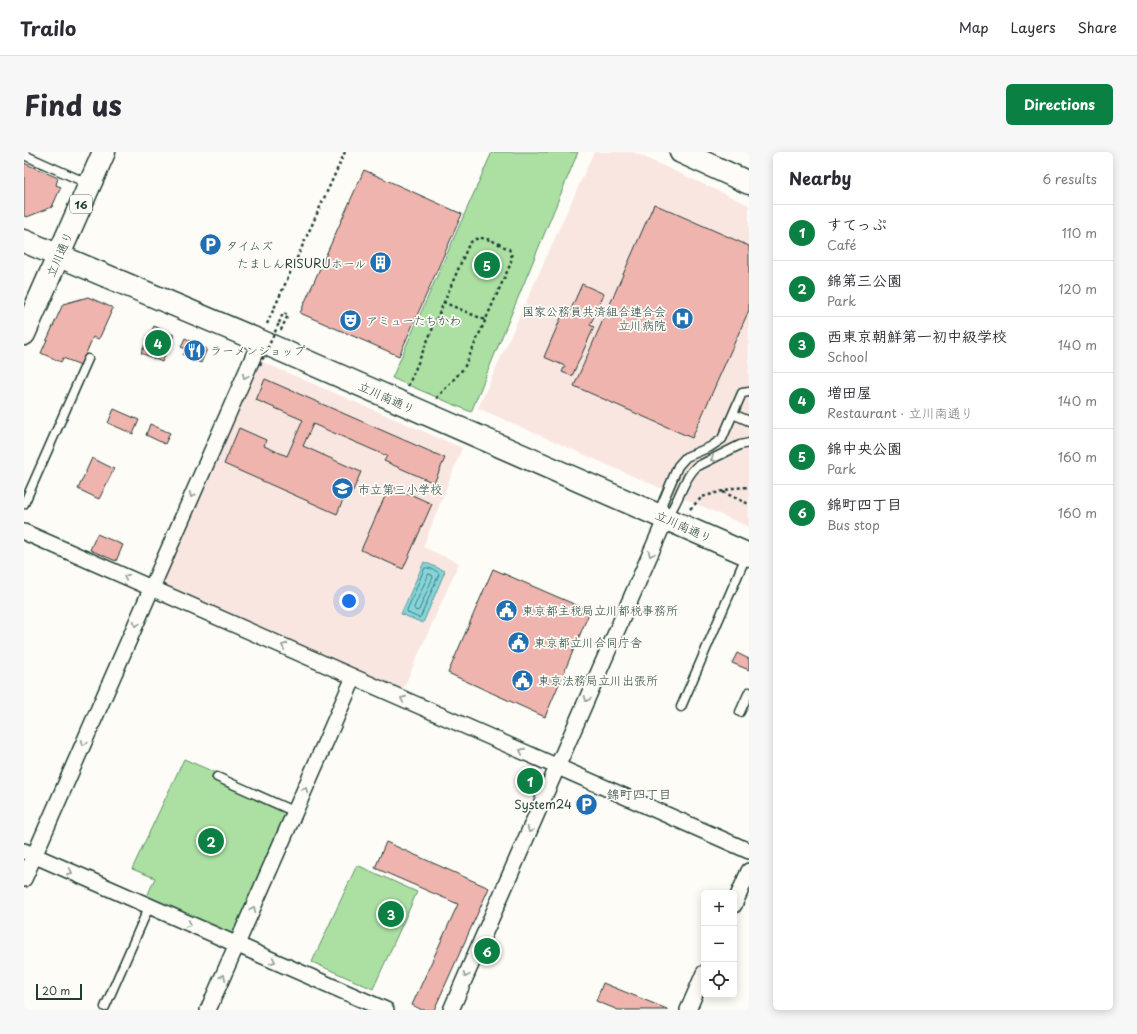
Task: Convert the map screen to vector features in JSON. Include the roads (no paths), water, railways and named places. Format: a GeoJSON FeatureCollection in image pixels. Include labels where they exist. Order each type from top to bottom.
{"type":"FeatureCollection","features":[{"type":"Feature","properties":{"kind":"street","name":"立川通り"},"geometry":{"type":"LineString","coordinates":[[24,334],[104,152]]}},
{"type":"Feature","properties":{"kind":"street"},"geometry":{"type":"LineString","coordinates":[[681,152],[749,183]]}},
{"type":"Feature","properties":{"kind":"street","name":"立川南通り"},"geometry":{"type":"LineString","coordinates":[[24,241],[58,256],[263,334],[748,554]]}},
{"type":"Feature","properties":{"kind":"street"},"geometry":{"type":"LineString","coordinates":[[24,879],[29,854],[151,588],[263,334]]}},
{"type":"Feature","properties":{"kind":"street"},"geometry":{"type":"LineString","coordinates":[[451,1010],[666,518]]}},
{"type":"Feature","properties":{"kind":"street"},"geometry":{"type":"LineString","coordinates":[[24,532],[749,851]]}},
{"type":"Feature","properties":{"kind":"street"},"geometry":{"type":"LineString","coordinates":[[208,1010],[354,677]]}},
{"type":"Feature","properties":{"kind":"street"},"geometry":{"type":"LineString","coordinates":[[29,854],[386,1010]]}},
{"type":"Feature","properties":{"kind":"street"},"geometry":{"type":"LineString","coordinates":[[737,898],[749,871]]}},
{"type":"Feature","properties":{"kind":"street"},"geometry":{"type":"LineString","coordinates":[[688,1010],[701,980]]}},
{"type":"Feature","properties":{"kind":"lane"},"geometry":{"type":"LineString","coordinates":[[24,155],[90,184]]}},
{"type":"Feature","properties":{"kind":"lane"},"geometry":{"type":"LineString","coordinates":[[24,504],[88,359]]}},
{"type":"Feature","properties":{"kind":"lane"},"geometry":{"type":"LineString","coordinates":[[749,392],[742,393],[722,439],[710,447],[686,457],[678,466],[662,504],[666,518],[674,510],[691,472],[696,467],[740,445],[749,443]]}},
{"type":"Feature","properties":{"kind":"lane"},"geometry":{"type":"LineString","coordinates":[[733,414],[749,421]]}},
{"type":"Feature","properties":{"kind":"lane"},"geometry":{"type":"LineString","coordinates":[[681,707],[748,554]]}},
{"type":"Feature","properties":{"kind":"lane"},"geometry":{"type":"LineString","coordinates":[[740,712],[749,692]]}},
{"type":"Feature","properties":{"kind":"lane"},"geometry":{"type":"LineString","coordinates":[[217,776],[296,812]]}},
{"type":"Feature","properties":{"kind":"lane"},"geometry":{"type":"LineString","coordinates":[[105,1007],[148,906]]}},
{"type":"Feature","properties":{"kind":"water"},"geometry":{"type":"Polygon","coordinates":[[[424,562],[445,571],[423,623],[401,614],[424,562]]]}},
{"type":"Feature","properties":{"kind":"place","name":"タイムズ"},"geometry":{"type":"Point","coordinates":[210,245]}},
{"type":"Feature","properties":{"kind":"place","name":"たましんRISURUホール"},"geometry":{"type":"Point","coordinates":[381,263]}},
{"type":"Feature","properties":{"kind":"place","name":"錦中央公園"},"geometry":{"type":"Point","coordinates":[487,265]}},
{"type":"Feature","properties":{"kind":"place","name":"国家公務員共済組合連合会 立川病院"},"geometry":{"type":"Point","coordinates":[682,318]}},
{"type":"Feature","properties":{"kind":"place","name":"アミューたちかわ"},"geometry":{"type":"Point","coordinates":[351,320]}},
{"type":"Feature","properties":{"kind":"place","name":"増田屋"},"geometry":{"type":"Point","coordinates":[158,343]}},
{"type":"Feature","properties":{"kind":"place","name":"ラーメンショップ"},"geometry":{"type":"Point","coordinates":[194,350]}},
{"type":"Feature","properties":{"kind":"place","name":"市立第三小学校"},"geometry":{"type":"Point","coordinates":[342,489]}},
{"type":"Feature","properties":{"kind":"place","name":"東京都主税局立川都税事務所"},"geometry":{"type":"Point","coordinates":[506,610]}},
{"type":"Feature","properties":{"kind":"place","name":"東京都立川合同庁舎"},"geometry":{"type":"Point","coordinates":[519,642]}},
{"type":"Feature","properties":{"kind":"place","name":"東京法務局立川出張所"},"geometry":{"type":"Point","coordinates":[522,680]}},
{"type":"Feature","properties":{"kind":"place","name":"すてっぷ"},"geometry":{"type":"Point","coordinates":[530,781]}},
{"type":"Feature","properties":{"kind":"place","name":"System24"},"geometry":{"type":"Point","coordinates":[587,804]}},
{"type":"Feature","properties":{"kind":"place","name":"錦第三公園"},"geometry":{"type":"Point","coordinates":[211,841]}},
{"type":"Feature","properties":{"kind":"place","name":"西東京朝鮮第一初中級学校"},"geometry":{"type":"Point","coordinates":[391,914]}},
{"type":"Feature","properties":{"kind":"place","name":"錦町四丁目"},"geometry":{"type":"Point","coordinates":[487,951]}},
{"type":"Feature","properties":{"kind":"district","name":"錦町四丁目"},"geometry":{"type":"Point","coordinates":[639,793]}}]}
